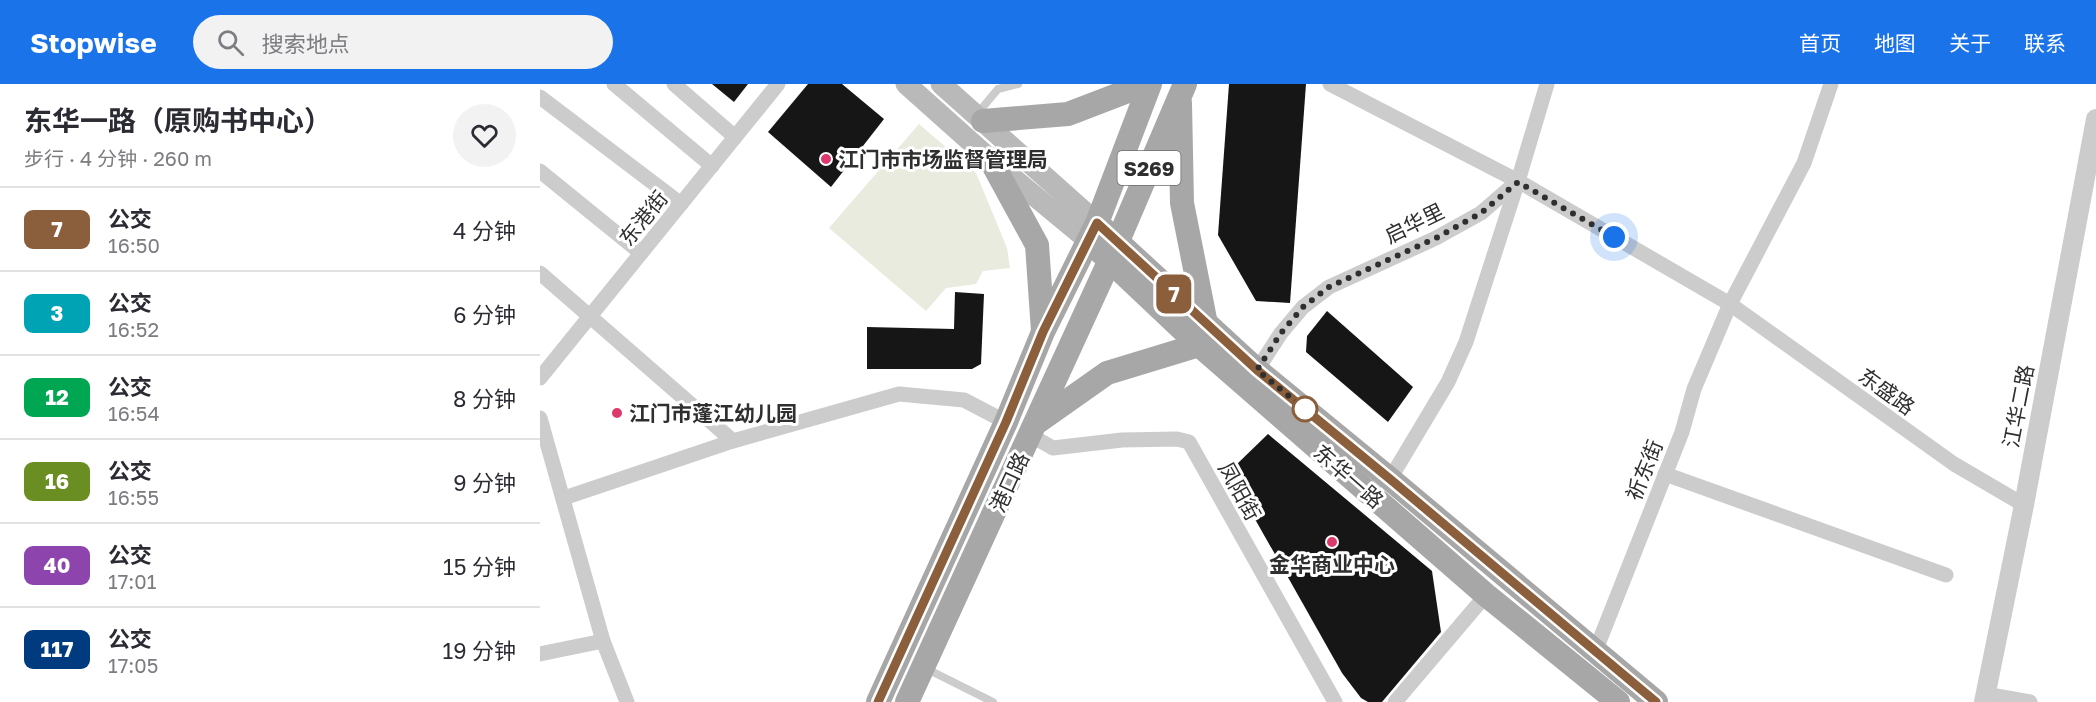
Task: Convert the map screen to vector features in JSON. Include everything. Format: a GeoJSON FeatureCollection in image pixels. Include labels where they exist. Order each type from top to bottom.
{"type":"FeatureCollection","features":[{"type":"Feature","properties":{"kind":"main road"},"geometry":{"type":"LineString","coordinates":[[906,84],[990,159],[1093,232]]}},
{"type":"Feature","properties":{"kind":"main road"},"geometry":{"type":"LineString","coordinates":[[941,84],[979,118],[1093,232]]}},
{"type":"Feature","properties":{"kind":"main road"},"geometry":{"type":"LineString","coordinates":[[979,118],[1068,114],[1146,84]]}},
{"type":"Feature","properties":{"kind":"main road","name":"S269"},"geometry":{"type":"LineString","coordinates":[[878,702],[1006,422],[1043,332],[1093,232],[1150,84]]}},
{"type":"Feature","properties":{"kind":"main road"},"geometry":{"type":"LineString","coordinates":[[1034,429],[1107,373],[1202,334],[1182,202],[1182,89]]}},
{"type":"Feature","properties":{"kind":"main road","name":"港口路"},"geometry":{"type":"LineString","coordinates":[[907,702],[1114,252],[1182,89]]}},
{"type":"Feature","properties":{"kind":"main road"},"geometry":{"type":"LineString","coordinates":[[990,159],[1037,245],[1043,332]]}},
{"type":"Feature","properties":{"kind":"main road","name":"东华一路"},"geometry":{"type":"LineString","coordinates":[[1093,232],[1486,595],[1618,702]]}},
{"type":"Feature","properties":{"kind":"main road","name":"东华一路"},"geometry":{"type":"LineString","coordinates":[[1202,334],[1257,370],[1656,702]]}},
{"type":"Feature","properties":{"kind":"main road"},"geometry":{"type":"LineString","coordinates":[[974,492],[998,505]]}},
{"type":"Feature","properties":{"kind":"street"},"geometry":{"type":"LineString","coordinates":[[614,84],[712,166]]}},
{"type":"Feature","properties":{"kind":"street"},"geometry":{"type":"LineString","coordinates":[[674,84],[735,137]]}},
{"type":"Feature","properties":{"kind":"street","name":"东港街"},"geometry":{"type":"LineString","coordinates":[[540,378],[778,84]]}},
{"type":"Feature","properties":{"kind":"street","name":"东盛路"},"geometry":{"type":"LineString","coordinates":[[1330,84],[1518,182],[1730,304],[1954,464],[2024,505]]}},
{"type":"Feature","properties":{"kind":"street"},"geometry":{"type":"LineString","coordinates":[[1390,479],[1448,382],[1466,342],[1547,84]]}},
{"type":"Feature","properties":{"kind":"street","name":"祈东街"},"geometry":{"type":"LineString","coordinates":[[1595,652],[1682,432],[1694,389],[1730,304],[1804,163],[1831,84]]}},
{"type":"Feature","properties":{"kind":"street"},"geometry":{"type":"LineString","coordinates":[[540,97],[681,204]]}},
{"type":"Feature","properties":{"kind":"street","name":"江华二路"},"geometry":{"type":"LineString","coordinates":[[1985,698],[2024,505],[2096,119]]}},
{"type":"Feature","properties":{"kind":"street"},"geometry":{"type":"LineString","coordinates":[[540,171],[641,253]]}},
{"type":"Feature","properties":{"kind":"street","name":"启华里"},"geometry":{"type":"LineString","coordinates":[[1257,370],[1281,333],[1303,307],[1329,287],[1436,238],[1481,213],[1518,182]]}},
{"type":"Feature","properties":{"kind":"street"},"geometry":{"type":"LineString","coordinates":[[540,273],[733,441]]}},
{"type":"Feature","properties":{"kind":"street"},"geometry":{"type":"LineString","coordinates":[[564,498],[733,441],[899,394],[964,400],[1006,422]]}},
{"type":"Feature","properties":{"kind":"street"},"geometry":{"type":"LineString","coordinates":[[540,418],[603,641],[627,702]]}},
{"type":"Feature","properties":{"kind":"street","name":"凤阳街"},"geometry":{"type":"LineString","coordinates":[[1034,429],[1053,448],[1122,440],[1177,439],[1189,442],[1335,702]]}},
{"type":"Feature","properties":{"kind":"street"},"geometry":{"type":"LineString","coordinates":[[1665,474],[1946,575]]}},
{"type":"Feature","properties":{"kind":"street"},"geometry":{"type":"LineString","coordinates":[[1395,702],[1486,595]]}},
{"type":"Feature","properties":{"kind":"street"},"geometry":{"type":"LineString","coordinates":[[540,654],[603,641]]}},
{"type":"Feature","properties":{"kind":"street"},"geometry":{"type":"LineString","coordinates":[[1985,698],[2030,702]]}},
{"type":"Feature","properties":{"kind":"lane"},"geometry":{"type":"LineString","coordinates":[[979,118],[998,89],[1018,84]]}},
{"type":"Feature","properties":{"kind":"lane"},"geometry":{"type":"LineString","coordinates":[[923,668],[993,702]]}},
{"type":"Feature","properties":{"kind":"shaded area"},"geometry":{"type":"Polygon","coordinates":[[[919,124],[976,173],[1007,248],[1010,268],[983,271],[976,284],[946,288],[926,311],[829,228],[919,124]]]}},
{"type":"Feature","properties":{"kind":"building"},"geometry":{"type":"Polygon","coordinates":[[[712,84],[748,84],[734,102],[712,84]]]}},
{"type":"Feature","properties":{"kind":"building","name":"江门市市场监督管理局"},"geometry":{"type":"Polygon","coordinates":[[[808,84],[842,84],[884,119],[831,187],[768,132],[808,84]]]}},
{"type":"Feature","properties":{"kind":"building"},"geometry":{"type":"Polygon","coordinates":[[[1229,84],[1306,84],[1290,303],[1256,301],[1218,235],[1229,84]]]}},
{"type":"Feature","properties":{"kind":"building"},"geometry":{"type":"Polygon","coordinates":[[[955,292],[984,294],[981,364],[972,369],[867,369],[867,327],[954,329],[955,292]]]}},
{"type":"Feature","properties":{"kind":"building"},"geometry":{"type":"Polygon","coordinates":[[[1327,311],[1413,387],[1388,422],[1306,352],[1307,336],[1327,311]]]}},
{"type":"Feature","properties":{"kind":"building","name":"金华商业中心"},"geometry":{"type":"Polygon","coordinates":[[[1268,434],[1432,571],[1441,632],[1382,702],[1368,702],[1361,698],[1342,673],[1251,512],[1237,464],[1268,434]]]}},
{"type":"Feature","properties":{"kind":"bus line","name":"7"},"geometry":{"type":"LineString","coordinates":[[878,702],[1006,422],[1043,332],[1097,223],[1257,370],[1656,702]]}},
{"type":"Feature","properties":{"kind":"place","name":"江门市市场监督管理局"},"geometry":{"type":"Point","coordinates":[826,159]}},
{"type":"Feature","properties":{"kind":"place","name":"江门市蓬江幼儿园"},"geometry":{"type":"Point","coordinates":[617,413]}},
{"type":"Feature","properties":{"kind":"place","name":"金华商业中心"},"geometry":{"type":"Point","coordinates":[1332,542]}},
{"type":"Feature","properties":{"kind":"route"},"geometry":{"type":"LineString","coordinates":[[1305,409],[1257,370],[1281,333],[1303,307],[1329,287],[1436,238],[1481,213],[1518,182],[1614,237]]}}]}
